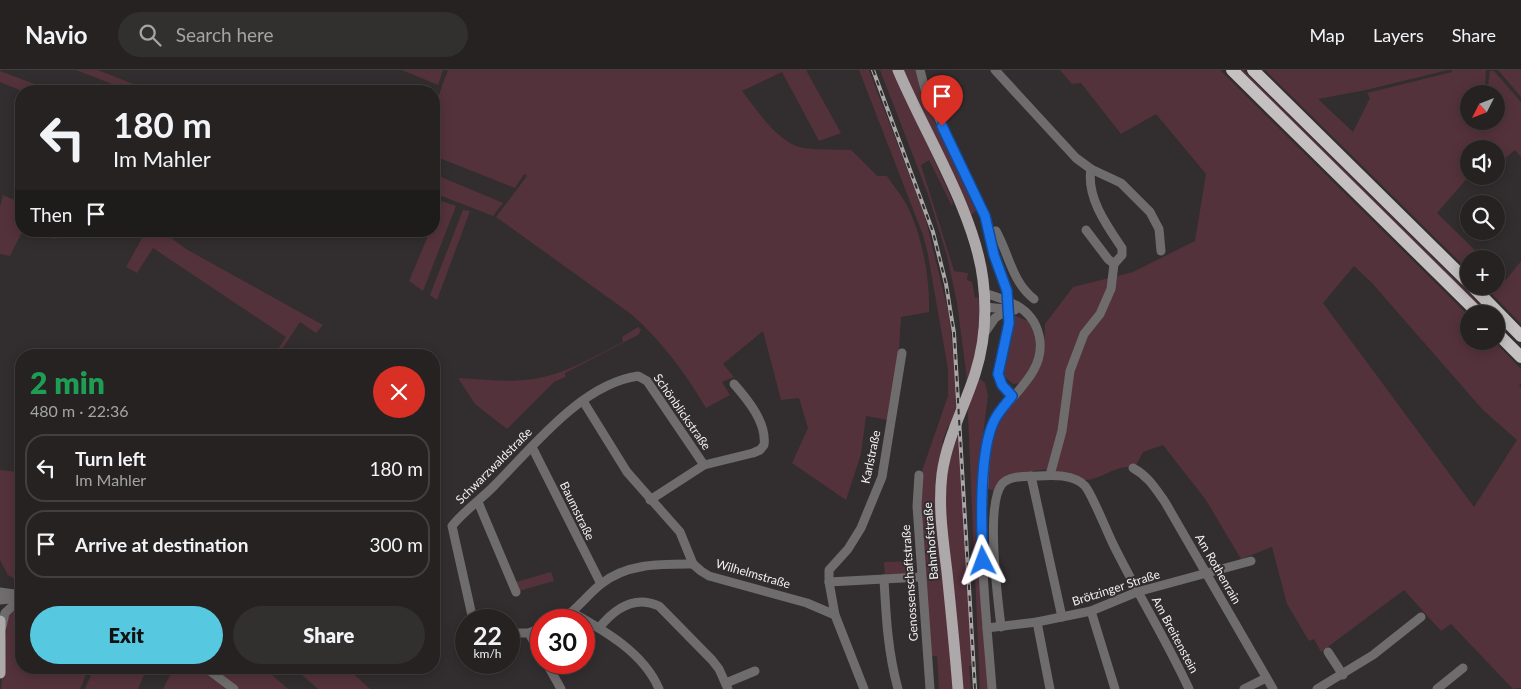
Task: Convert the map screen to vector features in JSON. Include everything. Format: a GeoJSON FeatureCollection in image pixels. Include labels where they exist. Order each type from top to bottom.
{"type":"FeatureCollection","features":[{"type":"Feature","properties":{"kind":"highway"},"geometry":{"type":"LineString","coordinates":[[1232,70],[1470,305]]}},
{"type":"Feature","properties":{"kind":"highway"},"geometry":{"type":"LineString","coordinates":[[1253,70],[1460,274]]}},
{"type":"Feature","properties":{"kind":"highway"},"geometry":{"type":"LineString","coordinates":[[1481,295],[1521,336]]}},
{"type":"Feature","properties":{"kind":"highway"},"geometry":{"type":"LineString","coordinates":[[1505,341],[1521,357]]}},
{"type":"Feature","properties":{"kind":"main road","name":"Bahnhofstraße"},"geometry":{"type":"LineString","coordinates":[[898,70],[969,227],[980,264],[984,293],[984,335],[976,372],[949,441],[942,477],[941,510],[958,689]]}},
{"type":"Feature","properties":{"kind":"main road"},"geometry":{"type":"LineString","coordinates":[[0,673],[1,626]]}},
{"type":"Feature","properties":{"kind":"street"},"geometry":{"type":"LineString","coordinates":[[920,70],[925,89],[979,202],[994,255],[1007,291],[1010,307],[1009,327],[999,362],[998,374],[1002,385],[1012,396]]}},
{"type":"Feature","properties":{"kind":"street"},"geometry":{"type":"LineString","coordinates":[[995,70],[1068,151],[1092,169],[1121,183],[1150,212],[1159,229],[1161,251]]}},
{"type":"Feature","properties":{"kind":"street"},"geometry":{"type":"LineString","coordinates":[[1001,627],[995,562],[995,504],[1001,485],[1010,478],[1050,475],[1062,431],[1070,370],[1084,334],[1100,314],[1111,289],[1114,264],[1122,256],[1122,248],[1107,226],[1097,203],[1090,179],[1092,169]]}},
{"type":"Feature","properties":{"kind":"street"},"geometry":{"type":"LineString","coordinates":[[1086,230],[1114,264]]}},
{"type":"Feature","properties":{"kind":"street"},"geometry":{"type":"LineString","coordinates":[[989,232],[996,231],[1023,291],[1034,299]]}},
{"type":"Feature","properties":{"kind":"street"},"geometry":{"type":"LineString","coordinates":[[984,293],[998,297],[1030,316],[1038,333],[1040,344],[1038,362],[1032,373],[994,421],[986,454],[982,534],[992,689]]}},
{"type":"Feature","properties":{"kind":"street"},"geometry":{"type":"LineString","coordinates":[[985,307],[998,312]]}},
{"type":"Feature","properties":{"kind":"street"},"geometry":{"type":"LineString","coordinates":[[984,335],[998,312],[1012,307]]}},
{"type":"Feature","properties":{"kind":"street","name":"Karlstraße"},"geometry":{"type":"LineString","coordinates":[[829,582],[829,570],[848,549],[861,528],[882,477],[902,354]]}},
{"type":"Feature","properties":{"kind":"street","name":"Schönblickstraße"},"geometry":{"type":"LineString","coordinates":[[583,401],[620,381],[638,376],[647,381],[704,465]]}},
{"type":"Feature","properties":{"kind":"street"},"geometry":{"type":"LineString","coordinates":[[650,500],[704,465],[753,453],[760,450],[764,445],[760,423],[748,401],[734,384]]}},
{"type":"Feature","properties":{"kind":"street"},"geometry":{"type":"LineString","coordinates":[[576,609],[601,584],[623,570],[663,564],[693,564],[680,532],[626,472],[583,401]]}},
{"type":"Feature","properties":{"kind":"street","name":"Schwarzwaldstraße"},"geometry":{"type":"LineString","coordinates":[[471,609],[452,526],[532,448],[554,422],[583,401]]}},
{"type":"Feature","properties":{"kind":"street","name":"Baumstraße"},"geometry":{"type":"LineString","coordinates":[[532,448],[579,544],[601,584]]}},
{"type":"Feature","properties":{"kind":"street","name":"Am Rothenrain"},"geometry":{"type":"LineString","coordinates":[[1133,468],[1143,473],[1152,482],[1273,689]]}},
{"type":"Feature","properties":{"kind":"street","name":"Genossenschaftstraße"},"geometry":{"type":"LineString","coordinates":[[919,475],[917,506],[930,689]]}},
{"type":"Feature","properties":{"kind":"street","name":"Am Breitenstein"},"geometry":{"type":"LineString","coordinates":[[1050,475],[1071,479],[1085,486],[1138,592],[1170,648],[1189,689]]}},
{"type":"Feature","properties":{"kind":"street"},"geometry":{"type":"LineString","coordinates":[[1031,476],[1062,618]]}},
{"type":"Feature","properties":{"kind":"street"},"geometry":{"type":"LineString","coordinates":[[478,502],[516,592]]}},
{"type":"Feature","properties":{"kind":"street","name":"Brötzinger Straße"},"geometry":{"type":"LineString","coordinates":[[987,628],[1062,618],[1091,610],[1138,592],[1251,560]]}},
{"type":"Feature","properties":{"kind":"street","name":"Wilhelmstraße"},"geometry":{"type":"LineString","coordinates":[[693,564],[709,576],[807,602],[835,615]]}},
{"type":"Feature","properties":{"kind":"street"},"geometry":{"type":"LineString","coordinates":[[864,689],[835,615],[829,582],[921,577]]}},
{"type":"Feature","properties":{"kind":"street"},"geometry":{"type":"LineString","coordinates":[[884,579],[886,628],[892,668],[898,689]]}},
{"type":"Feature","properties":{"kind":"street"},"geometry":{"type":"LineString","coordinates":[[0,592],[15,596]]}},
{"type":"Feature","properties":{"kind":"street"},"geometry":{"type":"LineString","coordinates":[[0,600],[15,598]]}},
{"type":"Feature","properties":{"kind":"street"},"geometry":{"type":"LineString","coordinates":[[599,628],[614,613],[632,602],[649,601],[659,606],[700,645],[719,669],[727,686],[755,671]]}},
{"type":"Feature","properties":{"kind":"street"},"geometry":{"type":"LineString","coordinates":[[1,626],[5,613],[15,603]]}},
{"type":"Feature","properties":{"kind":"street"},"geometry":{"type":"LineString","coordinates":[[1091,610],[1115,689]]}},
{"type":"Feature","properties":{"kind":"street"},"geometry":{"type":"LineString","coordinates":[[1318,689],[1373,656],[1421,617]]}},
{"type":"Feature","properties":{"kind":"street"},"geometry":{"type":"LineString","coordinates":[[1037,622],[1050,689]]}},
{"type":"Feature","properties":{"kind":"street"},"geometry":{"type":"LineString","coordinates":[[595,626],[624,646],[647,668],[658,689]]}},
{"type":"Feature","properties":{"kind":"street"},"geometry":{"type":"LineString","coordinates":[[520,633],[529,633]]}},
{"type":"Feature","properties":{"kind":"street"},"geometry":{"type":"LineString","coordinates":[[1328,652],[1343,675]]}},
{"type":"Feature","properties":{"kind":"street"},"geometry":{"type":"LineString","coordinates":[[1437,689],[1464,668]]}},
{"type":"Feature","properties":{"kind":"street"},"geometry":{"type":"LineString","coordinates":[[214,674],[234,689]]}},
{"type":"Feature","properties":{"kind":"street"},"geometry":{"type":"LineString","coordinates":[[553,674],[561,689]]}},
{"type":"Feature","properties":{"kind":"street"},"geometry":{"type":"LineString","coordinates":[[1244,689],[1266,678]]}},
{"type":"Feature","properties":{"kind":"shaded area"},"geometry":{"type":"Polygon","coordinates":[[[76,70],[98,70],[133,84],[115,85],[76,70]]]}},
{"type":"Feature","properties":{"kind":"shaded area"},"geometry":{"type":"Polygon","coordinates":[[[402,70],[443,70],[438,85],[402,70]]]}},
{"type":"Feature","properties":{"kind":"shaded area"},"geometry":{"type":"Polygon","coordinates":[[[448,70],[806,70],[841,133],[819,141],[782,72],[742,91],[766,122],[788,142],[808,149],[851,150],[877,176],[887,176],[905,202],[916,227],[924,256],[928,284],[929,312],[901,317],[899,352],[888,420],[866,416],[861,454],[846,500],[792,463],[808,428],[799,398],[781,400],[763,331],[723,364],[734,377],[722,382],[730,395],[706,408],[672,358],[642,324],[631,314],[496,217],[527,176],[524,174],[515,188],[440,158],[440,92],[448,70]]]}},
{"type":"Feature","properties":{"kind":"shaded area"},"geometry":{"type":"Polygon","coordinates":[[[859,70],[869,70],[925,216],[949,315],[958,399],[972,665],[969,666],[971,689],[962,689],[944,503],[946,469],[959,432],[948,426],[942,443],[944,444],[941,460],[955,689],[939,689],[937,656],[931,656],[920,511],[922,471],[948,396],[948,369],[928,255],[923,235],[859,70]]]}},
{"type":"Feature","properties":{"kind":"shaded area"},"geometry":{"type":"Polygon","coordinates":[[[880,70],[894,70],[953,202],[952,206],[929,160],[921,165],[954,271],[968,273],[967,280],[972,282],[975,298],[978,297],[980,307],[980,326],[970,371],[985,383],[988,395],[983,436],[978,537],[988,689],[980,689],[966,371],[957,303],[947,256],[929,197],[880,70]]]}},
{"type":"Feature","properties":{"kind":"shaded area"},"geometry":{"type":"Polygon","coordinates":[[[904,70],[915,70],[927,105],[976,211],[971,215],[904,70]]]}},
{"type":"Feature","properties":{"kind":"shaded area"},"geometry":{"type":"Polygon","coordinates":[[[1060,70],[1220,70],[1460,307],[1460,350],[1503,350],[1521,369],[1521,383],[1519,385],[1521,388],[1521,688],[1513,689],[1451,624],[1441,631],[1404,590],[1321,652],[1314,639],[1309,641],[1287,604],[1272,547],[1241,559],[1206,500],[1163,445],[1143,452],[1135,467],[1121,468],[1093,479],[1077,479],[1054,471],[1042,470],[1027,473],[994,491],[986,488],[989,451],[998,423],[1010,405],[1030,384],[1037,373],[1044,351],[1045,324],[1073,287],[1133,272],[1195,241],[1206,174],[1156,114],[1121,134],[1081,83],[1072,84],[1060,70]],[[1354,266],[1323,303],[1474,507],[1517,440],[1483,410],[1372,283],[1354,266]]]}},
{"type":"Feature","properties":{"kind":"shaded area"},"geometry":{"type":"Polygon","coordinates":[[[1240,70],[1243,70],[1460,284],[1460,287],[1240,70]]]}},
{"type":"Feature","properties":{"kind":"shaded area"},"geometry":{"type":"Polygon","coordinates":[[[1265,70],[1448,70],[1366,90],[1318,99],[1353,132],[1370,98],[1367,93],[1452,72],[1452,70],[1486,70],[1485,85],[1460,85],[1460,130],[1505,130],[1505,85],[1488,85],[1490,71],[1494,71],[1521,102],[1521,157],[1515,150],[1505,158],[1505,140],[1460,140],[1461,185],[1437,213],[1460,236],[1460,240],[1465,240],[1475,250],[1460,250],[1460,262],[1265,70]]]}},
{"type":"Feature","properties":{"kind":"shaded area"},"geometry":{"type":"Polygon","coordinates":[[[1498,70],[1521,70],[1521,97],[1498,70]]]}},
{"type":"Feature","properties":{"kind":"shaded area"},"geometry":{"type":"Polygon","coordinates":[[[0,71],[37,85],[15,85],[15,88],[0,82],[0,71]]]}},
{"type":"Feature","properties":{"kind":"shaded area"},"geometry":{"type":"Polygon","coordinates":[[[440,177],[503,203],[493,216],[440,195],[440,177]]]}},
{"type":"Feature","properties":{"kind":"shaded area"},"geometry":{"type":"Polygon","coordinates":[[[3,195],[15,200],[15,237],[20,237],[10,256],[0,254],[0,207],[3,195]]]}},
{"type":"Feature","properties":{"kind":"shaded area"},"geometry":{"type":"Polygon","coordinates":[[[442,201],[456,206],[423,291],[409,281],[427,237],[440,237],[440,206],[442,201]]]}},
{"type":"Feature","properties":{"kind":"shaded area"},"geometry":{"type":"Polygon","coordinates":[[[463,210],[470,211],[437,300],[430,295],[463,210]]]}},
{"type":"Feature","properties":{"kind":"shaded area"},"geometry":{"type":"Polygon","coordinates":[[[143,237],[170,237],[186,249],[323,325],[316,333],[300,322],[282,349],[278,349],[286,337],[153,248],[137,273],[126,267],[143,237]]]}},
{"type":"Feature","properties":{"kind":"shaded area"},"geometry":{"type":"Polygon","coordinates":[[[1521,261],[1521,324],[1505,308],[1505,305],[1502,305],[1493,295],[1505,295],[1506,280],[1521,261]]]}},
{"type":"Feature","properties":{"kind":"shaded area"},"geometry":{"type":"Polygon","coordinates":[[[1468,295],[1471,295],[1481,305],[1478,305],[1468,295]]]}},
{"type":"Feature","properties":{"kind":"shaded area"},"geometry":{"type":"Polygon","coordinates":[[[1013,315],[1028,321],[1035,337],[1036,346],[1030,369],[1019,383],[1013,384],[1004,376],[1004,368],[1013,315]]]}},
{"type":"Feature","properties":{"kind":"shaded area"},"geometry":{"type":"Polygon","coordinates":[[[638,327],[641,330],[638,335],[565,373],[565,377],[554,382],[507,429],[475,404],[458,378],[514,381],[556,374],[623,342],[622,337],[638,327]]]}},
{"type":"Feature","properties":{"kind":"shaded area"},"geometry":{"type":"Polygon","coordinates":[[[0,470],[15,472],[15,579],[8,575],[0,560],[0,470]]]}},
{"type":"Feature","properties":{"kind":"shaded area"},"geometry":{"type":"Polygon","coordinates":[[[915,561],[914,574],[885,576],[884,562],[915,561]]]}},
{"type":"Feature","properties":{"kind":"shaded area"},"geometry":{"type":"Polygon","coordinates":[[[551,572],[554,581],[519,591],[516,582],[551,572]]]}},
{"type":"Feature","properties":{"kind":"shaded area"},"geometry":{"type":"Polygon","coordinates":[[[15,608],[15,674],[86,674],[80,689],[1,689],[8,614],[15,608]]]}},
{"type":"Feature","properties":{"kind":"shaded area"},"geometry":{"type":"Polygon","coordinates":[[[91,674],[144,674],[138,689],[85,689],[91,674]]]}},
{"type":"Feature","properties":{"kind":"shaded area"},"geometry":{"type":"Polygon","coordinates":[[[171,674],[208,674],[229,689],[163,689],[171,674]]]}},
{"type":"Feature","properties":{"kind":"shaded area"},"geometry":{"type":"Polygon","coordinates":[[[219,674],[271,674],[288,689],[239,689],[219,674]]]}},
{"type":"Feature","properties":{"kind":"shaded area"},"geometry":{"type":"Polygon","coordinates":[[[301,674],[354,674],[370,689],[318,689],[301,674]]]}},
{"type":"Feature","properties":{"kind":"railway"},"geometry":{"type":"LineString","coordinates":[[873,70],[933,232],[946,284],[954,333],[975,689]]}},
{"type":"Feature","properties":{"kind":"route"},"geometry":{"type":"LineString","coordinates":[[942,126],[985,216],[991,246],[1007,291],[1010,307],[1009,327],[999,362],[998,374],[1002,385],[1012,396],[994,421],[988,440],[982,508],[983,561]]}}]}
